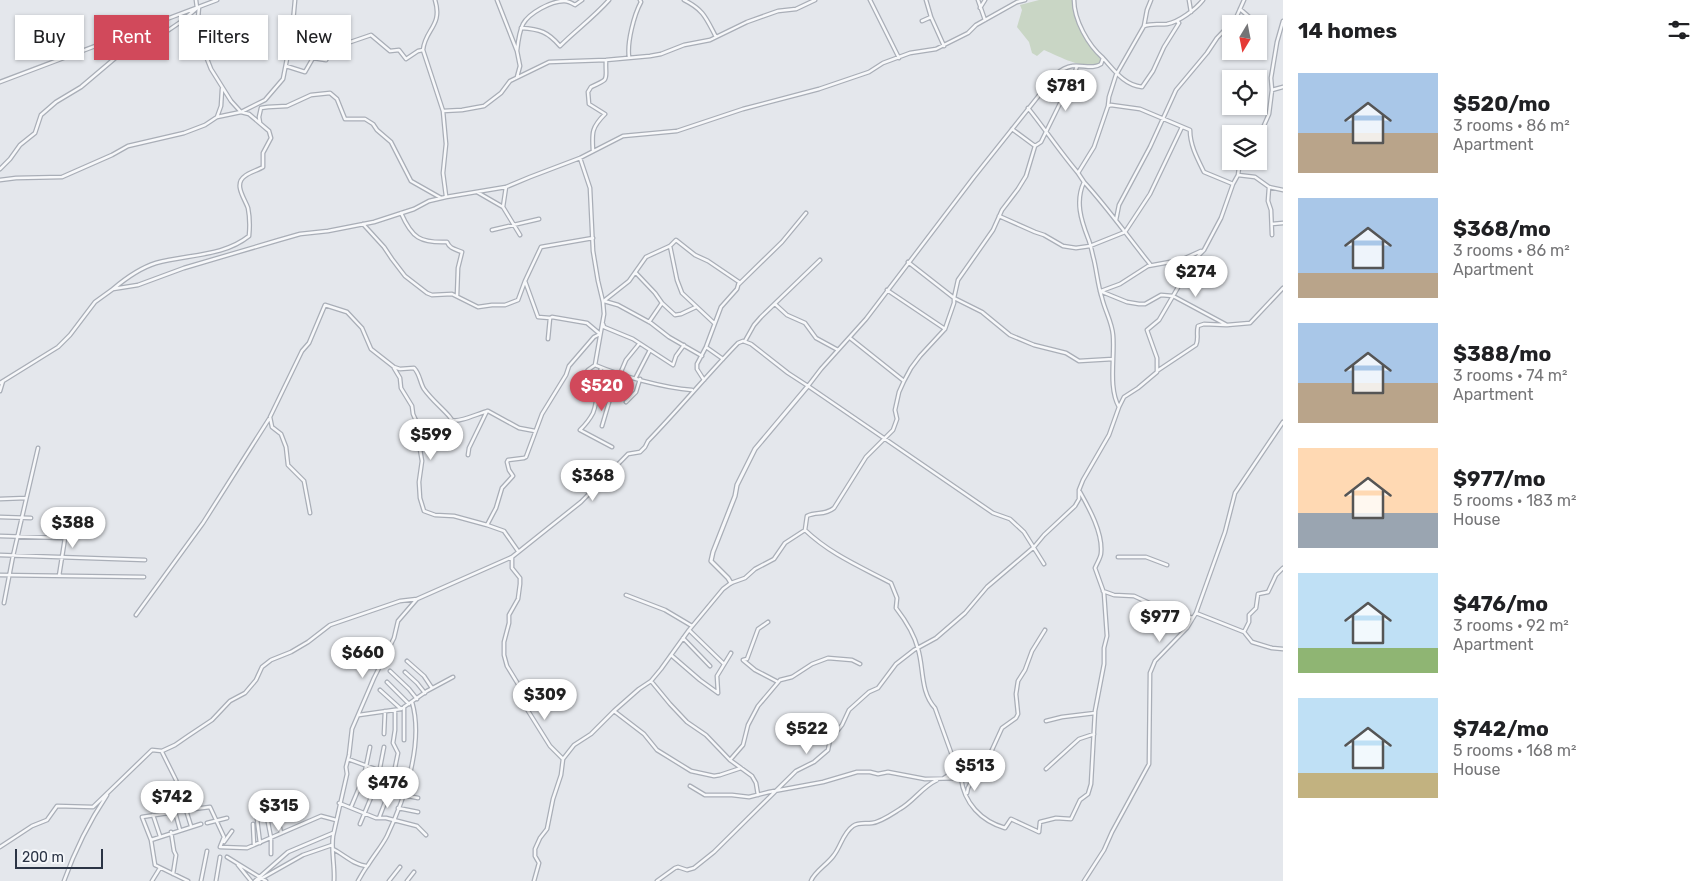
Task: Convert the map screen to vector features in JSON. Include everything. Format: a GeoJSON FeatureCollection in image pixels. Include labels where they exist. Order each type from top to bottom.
{"type":"FeatureCollection","features":[{"type":"Feature","properties":{"kind":"street"},"geometry":{"type":"LineString","coordinates":[[0,382],[58,347],[70,335],[94,302],[130,275],[156,263],[210,254],[250,236],[250,223],[247,206],[242,197],[241,182],[245,176],[263,167],[263,153],[271,135],[256,119],[249,114],[241,112],[231,101],[211,69],[200,42],[197,28],[198,8],[196,0]]}},
{"type":"Feature","properties":{"kind":"street"},"geometry":{"type":"LineString","coordinates":[[0,82],[217,0]]}},
{"type":"Feature","properties":{"kind":"street"},"geometry":{"type":"LineString","coordinates":[[261,125],[259,117],[261,108],[265,100],[283,79],[292,33],[295,0]]}},
{"type":"Feature","properties":{"kind":"street"},"geometry":{"type":"LineString","coordinates":[[435,0],[438,18],[424,43],[423,50],[444,111],[446,144],[443,173],[446,197]]}},
{"type":"Feature","properties":{"kind":"street"},"geometry":{"type":"LineString","coordinates":[[497,0],[517,51],[520,66],[517,77]]}},
{"type":"Feature","properties":{"kind":"street"},"geometry":{"type":"LineString","coordinates":[[517,51],[521,28],[531,14],[542,7],[564,1],[575,5],[582,0]]}},
{"type":"Feature","properties":{"kind":"street"},"geometry":{"type":"LineString","coordinates":[[521,28],[537,29],[553,37],[560,46],[576,30],[600,11],[609,0]]}},
{"type":"Feature","properties":{"kind":"street"},"geometry":{"type":"LineString","coordinates":[[629,57],[630,43],[640,0]]}},
{"type":"Feature","properties":{"kind":"street"},"geometry":{"type":"LineString","coordinates":[[684,0],[704,14],[716,37]]}},
{"type":"Feature","properties":{"kind":"street"},"geometry":{"type":"LineString","coordinates":[[444,111],[484,106],[500,93],[510,81],[549,62],[606,60],[656,55],[684,45],[696,44],[747,22],[778,11],[796,9],[815,0]]}},
{"type":"Feature","properties":{"kind":"street"},"geometry":{"type":"LineString","coordinates":[[870,0],[899,58]]}},
{"type":"Feature","properties":{"kind":"street"},"geometry":{"type":"LineString","coordinates":[[926,0],[944,46]]}},
{"type":"Feature","properties":{"kind":"street"},"geometry":{"type":"LineString","coordinates":[[978,0],[985,20]]}},
{"type":"Feature","properties":{"kind":"street"},"geometry":{"type":"LineString","coordinates":[[980,8],[985,0]]}},
{"type":"Feature","properties":{"kind":"street"},"geometry":{"type":"LineString","coordinates":[[113,289],[138,285],[184,268],[300,234],[363,224],[414,209],[441,198],[506,188],[580,158],[622,136],[677,131],[743,109],[819,90],[868,72],[883,63],[910,53],[936,50],[968,34],[976,25],[1017,1],[1025,0]]}},
{"type":"Feature","properties":{"kind":"street"},"geometry":{"type":"LineString","coordinates":[[1074,0],[1079,20],[1092,47],[1116,75],[1133,85],[1142,87],[1179,23],[1177,20]]}},
{"type":"Feature","properties":{"kind":"street"},"geometry":{"type":"LineString","coordinates":[[1078,173],[1094,147],[1116,75],[1144,26],[1151,0]]}},
{"type":"Feature","properties":{"kind":"street"},"geometry":{"type":"LineString","coordinates":[[1189,0],[1191,12]]}},
{"type":"Feature","properties":{"kind":"street"},"geometry":{"type":"LineString","coordinates":[[1144,26],[1152,23],[1170,24],[1191,12],[1203,0]]}},
{"type":"Feature","properties":{"kind":"street"},"geometry":{"type":"LineString","coordinates":[[1116,220],[1119,205],[1150,147],[1176,90],[1217,38],[1236,18],[1244,0]]}},
{"type":"Feature","properties":{"kind":"street"},"geometry":{"type":"LineString","coordinates":[[0,169],[20,145],[35,132],[36,124],[41,115],[80,87],[120,54],[151,42],[198,8]]}},
{"type":"Feature","properties":{"kind":"street"},"geometry":{"type":"LineString","coordinates":[[1240,9],[1247,15]]}},
{"type":"Feature","properties":{"kind":"street"},"geometry":{"type":"LineString","coordinates":[[922,21],[932,16]]}},
{"type":"Feature","properties":{"kind":"street"},"geometry":{"type":"LineString","coordinates":[[1264,125],[1269,114],[1272,90],[1271,78],[1283,21]]}},
{"type":"Feature","properties":{"kind":"street"},"geometry":{"type":"LineString","coordinates":[[286,66],[305,72],[313,58],[326,60],[333,48],[372,35],[390,52],[399,50],[406,59],[423,50]]}},
{"type":"Feature","properties":{"kind":"street"},"geometry":{"type":"LineString","coordinates":[[731,583],[711,561],[735,496],[737,485],[755,449],[821,369],[850,338],[1056,74],[1064,68],[1077,66],[1099,67],[1103,58]]}},
{"type":"Feature","properties":{"kind":"street"},"geometry":{"type":"LineString","coordinates":[[593,151],[592,134],[596,123],[605,114],[589,104],[588,92],[590,87],[604,82],[606,78],[606,60]]}},
{"type":"Feature","properties":{"kind":"street"},"geometry":{"type":"LineString","coordinates":[[534,881],[539,863],[535,856],[535,849],[547,829],[553,799],[561,775],[563,759],[574,746],[591,734],[614,711],[651,681],[692,626],[724,589],[731,583],[745,578],[755,569],[774,559],[785,543],[805,530],[807,516],[813,513],[827,513],[834,508],[866,458],[893,430],[897,419],[895,410],[899,392],[904,381],[920,356],[945,329],[958,280],[993,230],[999,216],[1026,176],[1035,146],[1041,142],[1077,66]]}},
{"type":"Feature","properties":{"kind":"street"},"geometry":{"type":"LineString","coordinates":[[1272,90],[1283,87]]}},
{"type":"Feature","properties":{"kind":"street"},"geometry":{"type":"LineString","coordinates":[[217,117],[221,106],[222,88]]}},
{"type":"Feature","properties":{"kind":"street"},"geometry":{"type":"LineString","coordinates":[[261,108],[287,106],[311,95],[330,93],[337,99],[345,119],[365,119],[373,124],[391,142],[411,181],[441,198]]}},
{"type":"Feature","properties":{"kind":"street"},"geometry":{"type":"LineString","coordinates":[[0,180],[62,177],[128,146],[184,133],[205,125],[217,117],[241,112],[265,100]]}},
{"type":"Feature","properties":{"kind":"street"},"geometry":{"type":"LineString","coordinates":[[1108,106],[1140,109],[1190,130],[1194,153],[1204,172],[1233,184]]}},
{"type":"Feature","properties":{"kind":"street"},"geometry":{"type":"LineString","coordinates":[[1028,108],[1056,147],[1151,265]]}},
{"type":"Feature","properties":{"kind":"street"},"geometry":{"type":"LineString","coordinates":[[999,216],[1034,232],[1044,234],[1063,246],[1076,248],[1090,246],[1125,232],[1150,194],[1182,127]]}},
{"type":"Feature","properties":{"kind":"street"},"geometry":{"type":"LineString","coordinates":[[1012,128],[1035,146]]}},
{"type":"Feature","properties":{"kind":"street"},"geometry":{"type":"LineString","coordinates":[[580,158],[590,188],[592,238],[596,270],[604,301],[604,314],[595,365],[579,380],[580,394]]}},
{"type":"Feature","properties":{"kind":"street"},"geometry":{"type":"LineString","coordinates":[[1157,372],[1157,358],[1147,330],[1159,320],[1194,260],[1204,250],[1221,218],[1239,170]]}},
{"type":"Feature","properties":{"kind":"street"},"geometry":{"type":"LineString","coordinates":[[1238,175],[1255,177],[1269,187],[1283,190]]}},
{"type":"Feature","properties":{"kind":"street"},"geometry":{"type":"LineString","coordinates":[[1084,182],[1081,188],[1079,204],[1082,226],[1090,246],[1100,291],[1113,331],[1113,380],[1116,402],[1120,407]]}},
{"type":"Feature","properties":{"kind":"street"},"geometry":{"type":"LineString","coordinates":[[1269,187],[1268,201],[1271,210],[1272,235]]}},
{"type":"Feature","properties":{"kind":"street"},"geometry":{"type":"LineString","coordinates":[[503,207],[506,188]]}},
{"type":"Feature","properties":{"kind":"street"},"geometry":{"type":"LineString","coordinates":[[477,192],[503,207],[520,235]]}},
{"type":"Feature","properties":{"kind":"street"},"geometry":{"type":"LineString","coordinates":[[401,213],[408,228],[421,240],[435,243],[447,242],[449,247],[462,252],[458,268],[457,296]]}},
{"type":"Feature","properties":{"kind":"street"},"geometry":{"type":"LineString","coordinates":[[704,380],[697,366],[706,348],[721,307],[730,298],[739,284],[782,242],[806,213]]}},
{"type":"Feature","properties":{"kind":"street"},"geometry":{"type":"LineString","coordinates":[[492,230],[539,219]]}},
{"type":"Feature","properties":{"kind":"street"},"geometry":{"type":"LineString","coordinates":[[1272,224],[1283,223]]}},
{"type":"Feature","properties":{"kind":"street"},"geometry":{"type":"LineString","coordinates":[[363,224],[384,247],[405,276],[418,288],[432,295],[452,294],[478,307],[505,305],[518,300],[541,247],[592,238]]}},
{"type":"Feature","properties":{"kind":"street"},"geometry":{"type":"LineString","coordinates":[[604,301],[629,281],[646,257],[670,246],[676,240],[739,284]]}},
{"type":"Feature","properties":{"kind":"street"},"geometry":{"type":"LineString","coordinates":[[670,246],[682,292],[714,323]]}},
{"type":"Feature","properties":{"kind":"street"},"geometry":{"type":"LineString","coordinates":[[1100,291],[1120,284],[1151,265],[1181,260],[1204,250]]}},
{"type":"Feature","properties":{"kind":"street"},"geometry":{"type":"LineString","coordinates":[[0,847],[32,826],[47,820],[57,806],[93,807],[152,750],[162,751],[175,745],[212,720],[230,701],[245,693],[256,680],[262,667],[271,660],[291,652],[308,642],[330,625],[400,602],[417,599],[512,557],[580,502],[628,454],[640,452],[723,359],[738,343],[744,341],[754,325],[820,260]]}},
{"type":"Feature","properties":{"kind":"street"},"geometry":{"type":"LineString","coordinates":[[908,262],[954,298],[982,312],[1010,335],[1066,353],[1079,361],[1113,359]]}},
{"type":"Feature","properties":{"kind":"street"},"geometry":{"type":"LineString","coordinates":[[636,273],[655,293],[662,304],[675,315],[696,307]]}},
{"type":"Feature","properties":{"kind":"street"},"geometry":{"type":"LineString","coordinates":[[525,281],[538,317],[559,317],[587,323],[600,334]]}},
{"type":"Feature","properties":{"kind":"street"},"geometry":{"type":"LineString","coordinates":[[657,881],[675,868],[687,870],[694,868],[714,852],[796,771],[814,762],[828,750],[830,740],[842,725],[848,710],[869,692],[878,688],[896,664],[936,638],[964,613],[1002,572],[1034,547],[1075,506],[1079,499],[1079,490],[1083,480],[1109,435],[1124,397],[1196,346],[1198,326],[1204,324],[1227,326],[1250,323],[1283,288]]}},
{"type":"Feature","properties":{"kind":"street"},"geometry":{"type":"LineString","coordinates":[[887,290],[945,329]]}},
{"type":"Feature","properties":{"kind":"street"},"geometry":{"type":"LineString","coordinates":[[1100,291],[1120,300],[1139,304],[1145,304],[1161,295],[1173,296],[1227,326]]}},
{"type":"Feature","properties":{"kind":"street"},"geometry":{"type":"LineString","coordinates":[[604,301],[649,322],[669,337],[702,356]]}},
{"type":"Feature","properties":{"kind":"street"},"geometry":{"type":"LineString","coordinates":[[649,322],[662,304]]}},
{"type":"Feature","properties":{"kind":"street"},"geometry":{"type":"LineString","coordinates":[[775,304],[787,314],[805,323],[816,338],[838,350]]}},
{"type":"Feature","properties":{"kind":"street"},"geometry":{"type":"LineString","coordinates":[[136,615],[203,523],[270,417],[302,351],[309,343],[326,305],[347,312],[362,328],[371,349],[394,367],[400,369],[414,368],[426,392],[454,422],[487,411],[519,428],[535,431]]}},
{"type":"Feature","properties":{"kind":"street"},"geometry":{"type":"LineString","coordinates":[[548,339],[550,318]]}},
{"type":"Feature","properties":{"kind":"street"},"geometry":{"type":"LineString","coordinates":[[602,322],[604,327],[623,334],[673,365],[676,356],[684,345]]}},
{"type":"Feature","properties":{"kind":"street"},"geometry":{"type":"LineString","coordinates":[[487,525],[496,508],[502,488],[513,476],[509,470],[508,460],[526,457],[542,414],[566,375],[569,366],[594,337],[600,334]]}},
{"type":"Feature","properties":{"kind":"street"},"geometry":{"type":"LineString","coordinates":[[850,338],[904,381]]}},
{"type":"Feature","properties":{"kind":"street"},"geometry":{"type":"LineString","coordinates":[[744,341],[760,350],[788,373],[992,513],[1010,519],[1024,532],[1044,564]]}},
{"type":"Feature","properties":{"kind":"street"},"geometry":{"type":"LineString","coordinates":[[602,426],[620,373],[626,360],[639,344]]}},
{"type":"Feature","properties":{"kind":"street"},"geometry":{"type":"LineString","coordinates":[[706,348],[723,359]]}},
{"type":"Feature","properties":{"kind":"street"},"geometry":{"type":"LineString","coordinates":[[635,378],[650,350]]}},
{"type":"Feature","properties":{"kind":"street"},"geometry":{"type":"LineString","coordinates":[[595,365],[676,389],[694,391]]}},
{"type":"Feature","properties":{"kind":"street"},"geometry":{"type":"LineString","coordinates":[[394,367],[400,378],[401,388],[412,406],[417,423],[422,461],[419,482],[420,498],[424,511],[435,515],[454,516],[504,531],[518,551]]}},
{"type":"Feature","properties":{"kind":"street"},"geometry":{"type":"LineString","coordinates":[[602,368],[596,404],[592,415],[580,430],[612,447]]}},
{"type":"Feature","properties":{"kind":"street"},"geometry":{"type":"LineString","coordinates":[[626,402],[636,392],[640,379]]}},
{"type":"Feature","properties":{"kind":"street"},"geometry":{"type":"LineString","coordinates":[[0,391],[4,380]]}},
{"type":"Feature","properties":{"kind":"street"},"geometry":{"type":"LineString","coordinates":[[468,455],[469,448],[487,411]]}},
{"type":"Feature","properties":{"kind":"street"},"geometry":{"type":"LineString","coordinates":[[270,417],[272,427],[281,434],[286,447],[288,465],[304,481],[310,513]]}},
{"type":"Feature","properties":{"kind":"street"},"geometry":{"type":"LineString","coordinates":[[1084,881],[1104,850],[1149,764],[1150,673],[1155,661],[1187,628],[1196,613],[1225,532],[1235,493],[1283,422]]}},
{"type":"Feature","properties":{"kind":"street"},"geometry":{"type":"LineString","coordinates":[[4,603],[17,536],[38,448]]}},
{"type":"Feature","properties":{"kind":"street"},"geometry":{"type":"LineString","coordinates":[[961,778],[969,803],[984,819],[1005,828],[1011,819],[1039,832],[1040,822],[1056,818],[1071,820],[1080,800],[1088,794],[1091,784],[1095,713],[1107,636],[1103,591],[1095,568],[1101,553],[1096,528],[1079,490]]}},
{"type":"Feature","properties":{"kind":"street"},"geometry":{"type":"LineString","coordinates":[[0,499],[26,498]]}},
{"type":"Feature","properties":{"kind":"street"},"geometry":{"type":"LineString","coordinates":[[0,517],[31,518]]}},
{"type":"Feature","properties":{"kind":"street"},"geometry":{"type":"LineString","coordinates":[[805,530],[843,559],[891,583],[897,598],[896,608],[905,618],[918,648],[921,673],[927,695],[935,708],[955,765],[953,771],[943,779],[935,780],[925,786],[902,808],[873,823],[858,824],[851,827],[840,841],[835,854],[814,875],[811,881]]}},
{"type":"Feature","properties":{"kind":"street"},"geometry":{"type":"LineString","coordinates":[[0,536],[66,538],[58,576]]}},
{"type":"Feature","properties":{"kind":"street"},"geometry":{"type":"LineString","coordinates":[[0,555],[145,560]]}},
{"type":"Feature","properties":{"kind":"street"},"geometry":{"type":"LineString","coordinates":[[1118,558],[1146,556],[1167,565]]}},
{"type":"Feature","properties":{"kind":"street"},"geometry":{"type":"LineString","coordinates":[[512,557],[512,568],[520,578],[520,590],[515,606],[509,615],[504,642],[504,655],[507,666],[518,684],[526,706],[550,746],[563,759]]}},
{"type":"Feature","properties":{"kind":"street"},"geometry":{"type":"LineString","coordinates":[[1244,632],[1249,622],[1249,615],[1256,608],[1258,594],[1268,592],[1276,575],[1283,568]]}},
{"type":"Feature","properties":{"kind":"street"},"geometry":{"type":"LineString","coordinates":[[0,575],[144,577]]}},
{"type":"Feature","properties":{"kind":"street"},"geometry":{"type":"LineString","coordinates":[[1103,591],[1114,595],[1134,596],[1160,608],[1193,618]]}},
{"type":"Feature","properties":{"kind":"street"},"geometry":{"type":"LineString","coordinates":[[626,595],[665,610],[692,626]]}},
{"type":"Feature","properties":{"kind":"street"},"geometry":{"type":"LineString","coordinates":[[334,881],[333,833],[346,774],[352,729],[394,638],[398,621],[417,599]]}},
{"type":"Feature","properties":{"kind":"street"},"geometry":{"type":"LineString","coordinates":[[1196,613],[1244,632],[1252,642],[1283,649]]}},
{"type":"Feature","properties":{"kind":"street"},"geometry":{"type":"LineString","coordinates":[[768,622],[758,629],[747,658],[742,660],[778,682]]}},
{"type":"Feature","properties":{"kind":"street"},"geometry":{"type":"LineString","coordinates":[[689,630],[724,664]]}},
{"type":"Feature","properties":{"kind":"street"},"geometry":{"type":"LineString","coordinates":[[966,794],[978,770],[991,752],[1002,728],[1016,718],[1018,714],[1016,694],[1018,680],[1045,630]]}},
{"type":"Feature","properties":{"kind":"street"},"geometry":{"type":"LineString","coordinates":[[683,638],[710,666]]}},
{"type":"Feature","properties":{"kind":"street"},"geometry":{"type":"LineString","coordinates":[[671,655],[700,680],[718,692],[717,676],[731,653]]}},
{"type":"Feature","properties":{"kind":"street"},"geometry":{"type":"LineString","coordinates":[[730,760],[743,745],[748,725],[758,706],[778,682],[792,677],[812,664],[828,658],[852,660],[860,664]]}},
{"type":"Feature","properties":{"kind":"street"},"geometry":{"type":"LineString","coordinates":[[407,661],[424,676],[432,688]]}},
{"type":"Feature","properties":{"kind":"street"},"geometry":{"type":"LineString","coordinates":[[390,671],[417,699]]}},
{"type":"Feature","properties":{"kind":"street"},"geometry":{"type":"LineString","coordinates":[[405,672],[425,693]]}},
{"type":"Feature","properties":{"kind":"street"},"geometry":{"type":"LineString","coordinates":[[358,715],[402,708],[432,688],[453,677]]}},
{"type":"Feature","properties":{"kind":"street"},"geometry":{"type":"LineString","coordinates":[[651,681],[687,722],[706,735],[730,760],[752,776],[756,783],[758,795]]}},
{"type":"Feature","properties":{"kind":"street"},"geometry":{"type":"LineString","coordinates":[[387,682],[409,704]]}},
{"type":"Feature","properties":{"kind":"street"},"geometry":{"type":"LineString","coordinates":[[380,690],[402,708],[404,740]]}},
{"type":"Feature","properties":{"kind":"street"},"geometry":{"type":"LineString","coordinates":[[358,881],[386,837],[408,780],[414,754],[415,737],[415,716],[412,702]]}},
{"type":"Feature","properties":{"kind":"street"},"geometry":{"type":"LineString","coordinates":[[379,818],[394,774],[398,753],[392,743],[395,730],[395,710]]}},
{"type":"Feature","properties":{"kind":"street"},"geometry":{"type":"LineString","coordinates":[[384,734],[385,711]]}},
{"type":"Feature","properties":{"kind":"street"},"geometry":{"type":"LineString","coordinates":[[614,711],[644,734],[657,750],[691,771],[714,776],[741,768]]}},
{"type":"Feature","properties":{"kind":"street"},"geometry":{"type":"LineString","coordinates":[[1046,721],[1095,713]]}},
{"type":"Feature","properties":{"kind":"street"},"geometry":{"type":"LineString","coordinates":[[1046,769],[1079,738],[1094,734]]}},
{"type":"Feature","properties":{"kind":"street"},"geometry":{"type":"LineString","coordinates":[[351,807],[364,776],[370,747]]}},
{"type":"Feature","properties":{"kind":"street"},"geometry":{"type":"LineString","coordinates":[[360,824],[380,770],[384,747]]}},
{"type":"Feature","properties":{"kind":"street"},"geometry":{"type":"LineString","coordinates":[[162,751],[176,780],[182,806],[186,810],[191,826]]}},
{"type":"Feature","properties":{"kind":"street"},"geometry":{"type":"LineString","coordinates":[[348,759],[408,780]]}},
{"type":"Feature","properties":{"kind":"street"},"geometry":{"type":"LineString","coordinates":[[690,786],[705,795],[750,797],[824,782],[858,772],[878,774],[888,772],[925,779],[943,779],[961,778],[978,770]]}},
{"type":"Feature","properties":{"kind":"street"},"geometry":{"type":"LineString","coordinates":[[64,881],[91,818],[111,790]]}},
{"type":"Feature","properties":{"kind":"street"},"geometry":{"type":"LineString","coordinates":[[403,795],[418,798]]}},
{"type":"Feature","properties":{"kind":"street"},"geometry":{"type":"LineString","coordinates":[[339,803],[379,818],[418,826],[426,835]]}},
{"type":"Feature","properties":{"kind":"street"},"geometry":{"type":"LineString","coordinates":[[186,810],[210,807],[224,837],[220,847],[234,849],[247,848],[321,816],[336,820]]}},
{"type":"Feature","properties":{"kind":"street"},"geometry":{"type":"LineString","coordinates":[[276,808],[281,833]]}},
{"type":"Feature","properties":{"kind":"street"},"geometry":{"type":"LineString","coordinates":[[398,808],[418,812]]}},
{"type":"Feature","properties":{"kind":"street"},"geometry":{"type":"LineString","coordinates":[[180,830],[174,812],[142,817],[151,840],[155,865],[188,881]]}},
{"type":"Feature","properties":{"kind":"street"},"geometry":{"type":"LineString","coordinates":[[266,812],[271,838],[271,854]]}},
{"type":"Feature","properties":{"kind":"street"},"geometry":{"type":"LineString","coordinates":[[153,815],[160,836]]}},
{"type":"Feature","properties":{"kind":"street"},"geometry":{"type":"LineString","coordinates":[[207,823],[227,818]]}},
{"type":"Feature","properties":{"kind":"street"},"geometry":{"type":"LineString","coordinates":[[257,819],[260,843]]}},
{"type":"Feature","properties":{"kind":"street"},"geometry":{"type":"LineString","coordinates":[[151,840],[200,824]]}},
{"type":"Feature","properties":{"kind":"street"},"geometry":{"type":"LineString","coordinates":[[253,824],[254,845]]}},
{"type":"Feature","properties":{"kind":"street"},"geometry":{"type":"LineString","coordinates":[[222,844],[232,831]]}},
{"type":"Feature","properties":{"kind":"street"},"geometry":{"type":"LineString","coordinates":[[171,832],[176,855],[173,874]]}},
{"type":"Feature","properties":{"kind":"street"},"geometry":{"type":"LineString","coordinates":[[261,878],[288,852],[333,833]]}},
{"type":"Feature","properties":{"kind":"street"},"geometry":{"type":"LineString","coordinates":[[256,881],[303,855],[332,847],[356,865],[366,866]]}},
{"type":"Feature","properties":{"kind":"street"},"geometry":{"type":"LineString","coordinates":[[201,881],[207,851]]}},
{"type":"Feature","properties":{"kind":"street"},"geometry":{"type":"LineString","coordinates":[[216,881],[220,857]]}},
{"type":"Feature","properties":{"kind":"street"},"geometry":{"type":"LineString","coordinates":[[227,857],[266,881]]}},
{"type":"Feature","properties":{"kind":"street"},"geometry":{"type":"LineString","coordinates":[[235,862],[251,881]]}},
{"type":"Feature","properties":{"kind":"street"},"geometry":{"type":"LineString","coordinates":[[389,881],[400,867]]}},
{"type":"Feature","properties":{"kind":"street"},"geometry":{"type":"LineString","coordinates":[[152,881],[160,868]]}},
{"type":"Feature","properties":{"kind":"street"},"geometry":{"type":"LineString","coordinates":[[407,881],[414,872]]}},
{"type":"Feature","properties":{"kind":"green space"},"geometry":{"type":"Polygon","coordinates":[[[1039,0],[1073,0],[1082,31],[1101,61],[1096,64],[1082,65],[1044,50],[1037,56],[1032,53],[1029,42],[1017,27],[1022,10],[1020,5],[1039,0]]]}}]}
